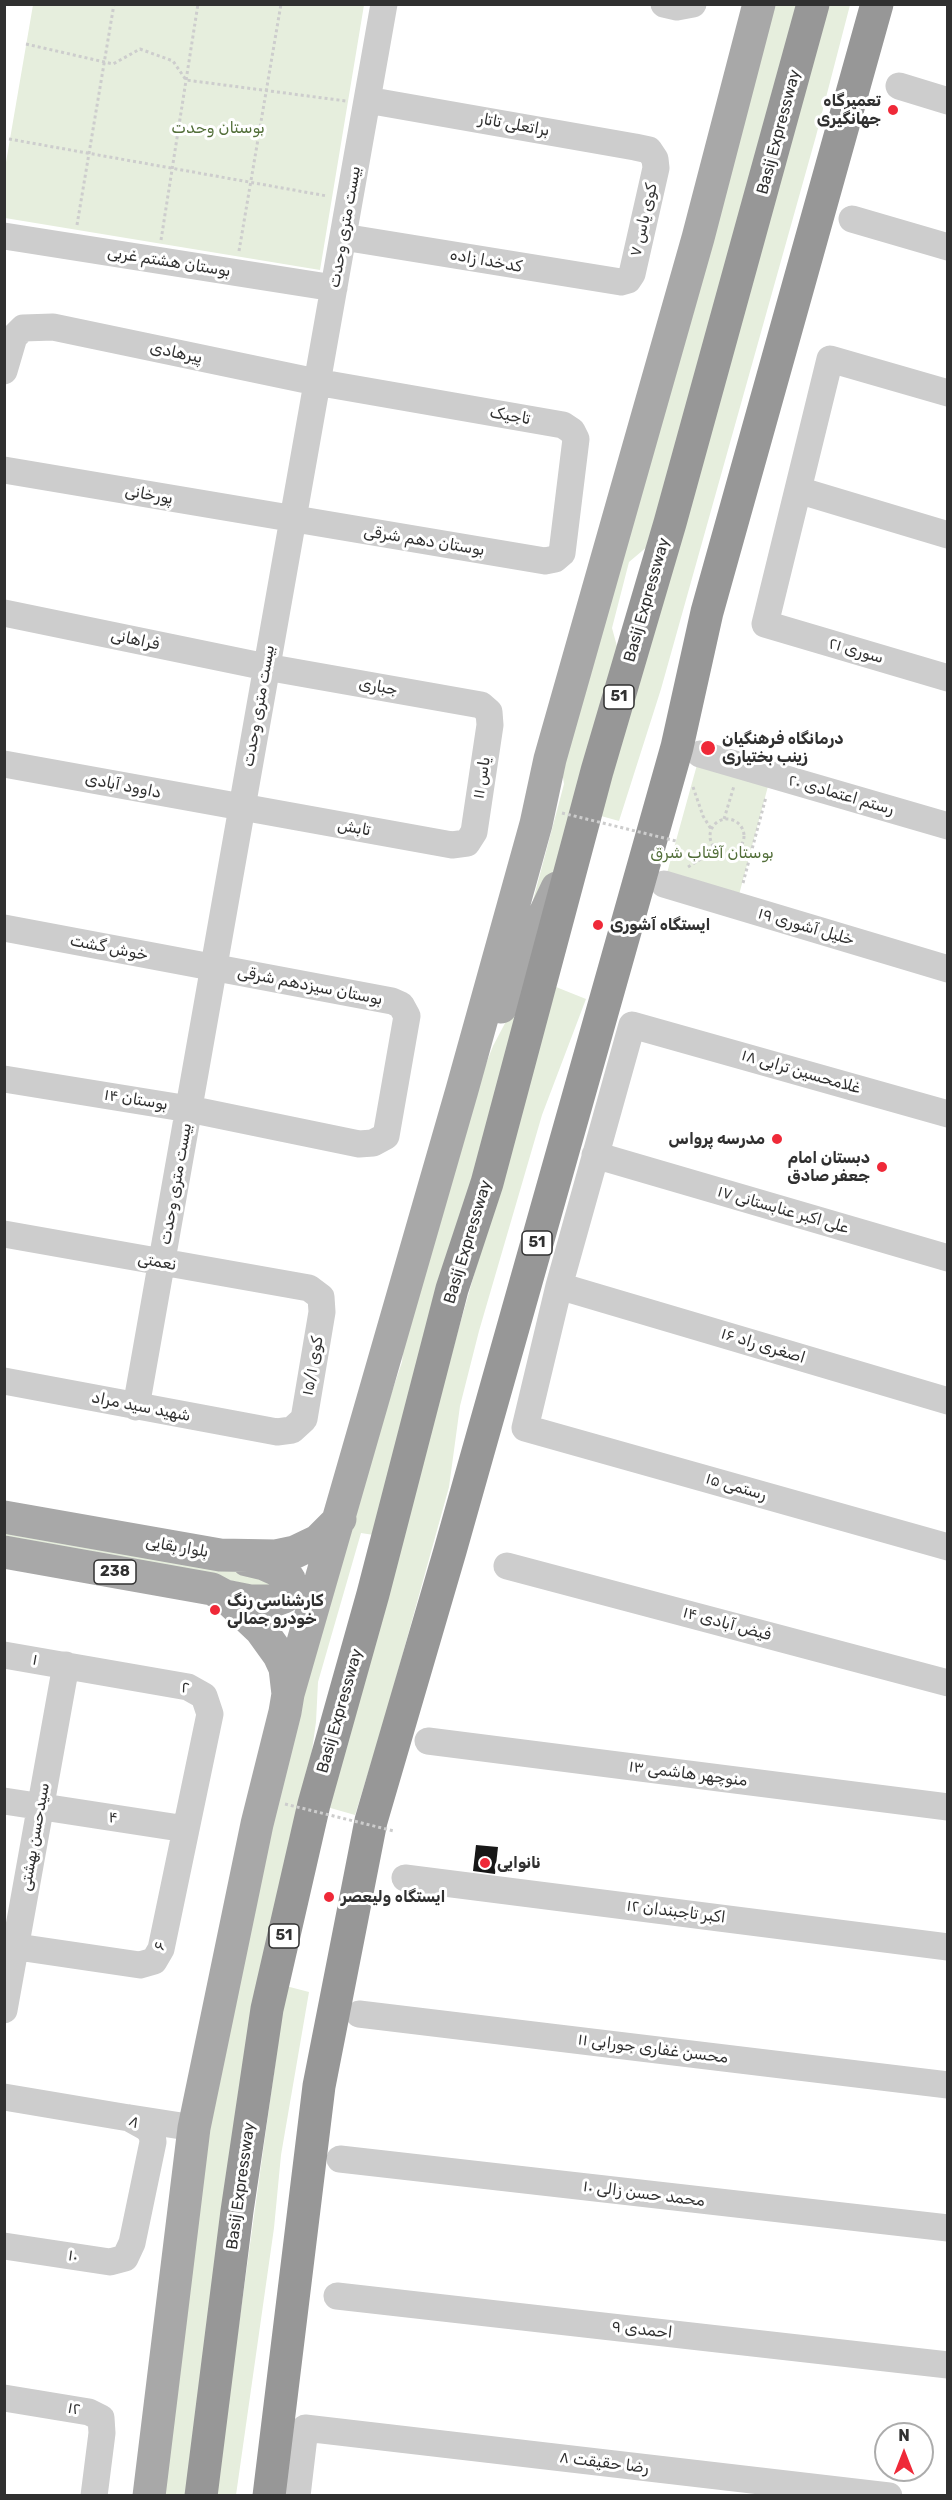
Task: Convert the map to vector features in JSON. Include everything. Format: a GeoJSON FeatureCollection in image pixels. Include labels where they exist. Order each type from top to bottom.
{"type":"FeatureCollection","features":[{"type":"Feature","properties":{"kind":"highway","name":"Basij Expressway"},"geometry":{"type":"LineString","coordinates":[[201,2496],[237,2211],[267,2009],[314,1804],[452,1290],[487,1183],[572,825],[597,771],[670,523],[813,4]]}},
{"type":"Feature","properties":{"kind":"highway","name":"51"},"geometry":{"type":"LineString","coordinates":[[270,2496],[320,2086],[371,1821],[396,1727],[450,1551],[677,747],[707,612],[877,4]]}},
{"type":"Feature","properties":{"kind":"main road"},"geometry":{"type":"LineString","coordinates":[[149,2496],[194,2128],[257,1824],[286,1703],[462,1090],[536,824],[550,759],[698,238],[759,4]]}},
{"type":"Feature","properties":{"kind":"main road"},"geometry":{"type":"LineString","coordinates":[[462,1090],[572,825]]}},
{"type":"Feature","properties":{"kind":"main road","name":"بلوار بقایی"},"geometry":{"type":"LineString","coordinates":[[4,1517],[220,1554],[276,1556],[295,1552],[318,1541],[340,1519]]}},
{"type":"Feature","properties":{"kind":"main road","name":"238"},"geometry":{"type":"LineString","coordinates":[[4,1552],[212,1590],[225,1596],[269,1640],[279,1654],[285,1668],[286,1703]]}},
{"type":"Feature","properties":{"kind":"main road"},"geometry":{"type":"LineString","coordinates":[[220,1554],[275,1567],[289,1579],[290,1588],[284,1597],[273,1601],[250,1601],[225,1596]]}},
{"type":"Feature","properties":{"kind":"street","name":"بیست متری وحدت"},"geometry":{"type":"LineString","coordinates":[[136,1407],[343,237],[357,100],[384,4]]}},
{"type":"Feature","properties":{"kind":"street"},"geometry":{"type":"LineString","coordinates":[[899,86],[948,101]]}},
{"type":"Feature","properties":{"kind":"street","name":"براتعلی تاتار"},"geometry":{"type":"LineString","coordinates":[[357,100],[635,147],[649,150],[656,159]]}},
{"type":"Feature","properties":{"kind":"street","name":"کوی یاس ۷"},"geometry":{"type":"LineString","coordinates":[[628,280],[635,264],[656,159]]}},
{"type":"Feature","properties":{"kind":"street"},"geometry":{"type":"LineString","coordinates":[[852,219],[948,247]]}},
{"type":"Feature","properties":{"kind":"street","name":"بوستان هشتم غربی"},"geometry":{"type":"LineString","coordinates":[[4,236],[334,288]]}},
{"type":"Feature","properties":{"kind":"street","name":"کدخدا زاده"},"geometry":{"type":"LineString","coordinates":[[343,237],[598,280],[621,282],[628,280]]}},
{"type":"Feature","properties":{"kind":"street","name":"پیرهادی"},"geometry":{"type":"LineString","coordinates":[[4,371],[14,337],[23,328],[53,327],[316,382]]}},
{"type":"Feature","properties":{"kind":"street"},"geometry":{"type":"LineString","coordinates":[[948,393],[830,359],[798,490],[948,535]]}},
{"type":"Feature","properties":{"kind":"street","name":"تاجیک"},"geometry":{"type":"LineString","coordinates":[[316,382],[562,425],[572,430],[576,439],[562,553],[555,559]]}},
{"type":"Feature","properties":{"kind":"street","name":"پورخانی"},"geometry":{"type":"LineString","coordinates":[[4,470],[293,520]]}},
{"type":"Feature","properties":{"kind":"street","name":"سوری ۲۱"},"geometry":{"type":"LineString","coordinates":[[798,490],[765,624],[948,678]]}},
{"type":"Feature","properties":{"kind":"street","name":"بوستان دهم شرقی"},"geometry":{"type":"LineString","coordinates":[[293,520],[545,561],[555,559]]}},
{"type":"Feature","properties":{"kind":"street","name":"فراهانی"},"geometry":{"type":"LineString","coordinates":[[4,613],[266,667]]}},
{"type":"Feature","properties":{"kind":"street","name":"جباری"},"geometry":{"type":"LineString","coordinates":[[266,667],[481,705],[489,712]]}},
{"type":"Feature","properties":{"kind":"street","name":"یاس ۱۱"},"geometry":{"type":"LineString","coordinates":[[467,843],[474,832],[490,725],[489,712]]}},
{"type":"Feature","properties":{"kind":"street","name":"رستم اعتمادی ۲۰"},"geometry":{"type":"LineString","coordinates":[[700,754],[948,826]]}},
{"type":"Feature","properties":{"kind":"street","name":"داوود آبادی"},"geometry":{"type":"LineString","coordinates":[[4,764],[242,808]]}},
{"type":"Feature","properties":{"kind":"street","name":"تابش"},"geometry":{"type":"LineString","coordinates":[[242,808],[452,845],[467,843]]}},
{"type":"Feature","properties":{"kind":"street","name":"خلیل آشوری ۱۹"},"geometry":{"type":"LineString","coordinates":[[664,884],[948,969]]}},
{"type":"Feature","properties":{"kind":"street","name":"خوش گشت"},"geometry":{"type":"LineString","coordinates":[[4,928],[214,967]]}},
{"type":"Feature","properties":{"kind":"street","name":"بوستان سیزدهم شرقی"},"geometry":{"type":"LineString","coordinates":[[214,967],[392,1001],[401,1005],[406,1016],[386,1136],[373,1143]]}},
{"type":"Feature","properties":{"kind":"street","name":"غلامحسین ترابی ۱۸"},"geometry":{"type":"LineString","coordinates":[[607,1159],[643,1028],[948,1114]]}},
{"type":"Feature","properties":{"kind":"street","name":"بوستان ۱۴"},"geometry":{"type":"LineString","coordinates":[[4,1079],[189,1109],[359,1144],[373,1143]]}},
{"type":"Feature","properties":{"kind":"street"},"geometry":{"type":"LineString","coordinates":[[569,1289],[607,1159]]}},
{"type":"Feature","properties":{"kind":"street","name":"علی اکبر عنابستانی ۱۷"},"geometry":{"type":"LineString","coordinates":[[607,1159],[948,1258]]}},
{"type":"Feature","properties":{"kind":"street","name":"نعمتی"},"geometry":{"type":"LineString","coordinates":[[4,1234],[309,1288]]}},
{"type":"Feature","properties":{"kind":"street","name":"کوی ۱۵/۱"},"geometry":{"type":"LineString","coordinates":[[277,1432],[292,1430],[304,1419],[322,1312],[321,1297],[309,1288]]}},
{"type":"Feature","properties":{"kind":"street","name":"اصغری راد ۱۶"},"geometry":{"type":"LineString","coordinates":[[569,1289],[948,1401]]}},
{"type":"Feature","properties":{"kind":"street","name":"رستمی ۱۵"},"geometry":{"type":"LineString","coordinates":[[569,1289],[525,1428],[948,1547]]}},
{"type":"Feature","properties":{"kind":"street","name":"شهید سید مراد"},"geometry":{"type":"LineString","coordinates":[[4,1381],[277,1432]]}},
{"type":"Feature","properties":{"kind":"street","name":"فیض آبادی ۱۴"},"geometry":{"type":"LineString","coordinates":[[507,1566],[948,1683]]}},
{"type":"Feature","properties":{"kind":"street","name":"۱"},"geometry":{"type":"LineString","coordinates":[[4,1655],[66,1665]]}},
{"type":"Feature","properties":{"kind":"street","name":"سیدحسن بهشتی"},"geometry":{"type":"LineString","coordinates":[[4,2010],[10,1945],[40,1807],[66,1665]]}},
{"type":"Feature","properties":{"kind":"street","name":"۲"},"geometry":{"type":"LineString","coordinates":[[66,1665],[189,1687],[204,1696],[210,1714],[186,1829]]}},
{"type":"Feature","properties":{"kind":"street","name":"منوچهر هاشمی ۱۳"},"geometry":{"type":"LineString","coordinates":[[428,1741],[948,1807]]}},
{"type":"Feature","properties":{"kind":"street","name":"۴"},"geometry":{"type":"LineString","coordinates":[[4,1801],[186,1829]]}},
{"type":"Feature","properties":{"kind":"street","name":"۶"},"geometry":{"type":"LineString","coordinates":[[10,1945],[140,1965],[154,1961],[161,1949],[186,1829]]}},
{"type":"Feature","properties":{"kind":"street","name":"اکبر تاجبندان ۱۲"},"geometry":{"type":"LineString","coordinates":[[405,1878],[948,1947]]}},
{"type":"Feature","properties":{"kind":"street","name":"محسن غفاری جورابی ۱۱"},"geometry":{"type":"LineString","coordinates":[[359,2014],[948,2085]]}},
{"type":"Feature","properties":{"kind":"street","name":"۸"},"geometry":{"type":"LineString","coordinates":[[4,2097],[129,2118],[147,2128],[153,2142],[132,2243]]}},
{"type":"Feature","properties":{"kind":"street"},"geometry":{"type":"LineString","coordinates":[[129,2118],[194,2128]]}},
{"type":"Feature","properties":{"kind":"street","name":"محمد حسن زالی ۱۰"},"geometry":{"type":"LineString","coordinates":[[340,2159],[948,2228]]}},
{"type":"Feature","properties":{"kind":"street","name":"۱۰"},"geometry":{"type":"LineString","coordinates":[[4,2246],[110,2262],[125,2258],[132,2243]]}},
{"type":"Feature","properties":{"kind":"street","name":"احمدی ۹"},"geometry":{"type":"LineString","coordinates":[[338,2296],[948,2365]]}},
{"type":"Feature","properties":{"kind":"street","name":"۱۲"},"geometry":{"type":"LineString","coordinates":[[4,2398],[89,2412],[101,2418],[102,2433],[94,2496]]}},
{"type":"Feature","properties":{"kind":"street","name":"رضا حقیقت ۸"},"geometry":{"type":"LineString","coordinates":[[297,2496],[312,2429],[889,2496]]}},
{"type":"Feature","properties":{"kind":"path"},"geometry":{"type":"LineString","coordinates":[[76,230],[114,4]]}},
{"type":"Feature","properties":{"kind":"path"},"geometry":{"type":"LineString","coordinates":[[160,243],[198,4]]}},
{"type":"Feature","properties":{"kind":"path"},"geometry":{"type":"LineString","coordinates":[[238,256],[281,4]]}},
{"type":"Feature","properties":{"kind":"path"},"geometry":{"type":"LineString","coordinates":[[26,44],[113,64],[140,49],[173,61],[186,80],[357,100]]}},
{"type":"Feature","properties":{"kind":"path"},"geometry":{"type":"LineString","coordinates":[[9,140],[332,197]]}},
{"type":"Feature","properties":{"kind":"path"},"geometry":{"type":"LineString","coordinates":[[724,819],[740,766]]}},
{"type":"Feature","properties":{"kind":"path"},"geometry":{"type":"LineString","coordinates":[[736,906],[771,775]]}},
{"type":"Feature","properties":{"kind":"path"},"geometry":{"type":"LineString","coordinates":[[692,782],[702,816],[711,829]]}},
{"type":"Feature","properties":{"kind":"path"},"geometry":{"type":"LineString","coordinates":[[724,819],[739,824],[744,834],[744,839],[738,849],[733,852],[722,852],[710,840],[711,829],[718,821],[724,819]]}},
{"type":"Feature","properties":{"kind":"path"},"geometry":{"type":"LineString","coordinates":[[572,825],[676,841]]}},
{"type":"Feature","properties":{"kind":"path"},"geometry":{"type":"LineString","coordinates":[[744,839],[753,844]]}},
{"type":"Feature","properties":{"kind":"path"},"geometry":{"type":"LineString","coordinates":[[664,884],[717,849]]}},
{"type":"Feature","properties":{"kind":"path"},"geometry":{"type":"LineString","coordinates":[[285,1804],[394,1831]]}},
{"type":"Feature","properties":{"kind":"green space","name":"بوستان وحدت"},"geometry":{"type":"Polygon","coordinates":[[[33,5],[364,5],[320,270],[5,218],[5,168],[33,5]]]}},
{"type":"Feature","properties":{"kind":"green space"},"geometry":{"type":"Polygon","coordinates":[[[772,5],[799,5],[648,546],[629,562],[612,628],[618,650],[566,839],[511,983],[564,784],[560,758],[772,5]]]}},
{"type":"Feature","properties":{"kind":"green space"},"geometry":{"type":"Polygon","coordinates":[[[825,5],[850,5],[816,136],[661,689],[619,821],[601,816],[825,5]]]}},
{"type":"Feature","properties":{"kind":"green space","name":"بوستان آفتاب شرق"},"geometry":{"type":"Polygon","coordinates":[[[700,754],[771,775],[736,906],[664,884],[700,754]]]}},
{"type":"Feature","properties":{"kind":"green space"},"geometry":{"type":"Polygon","coordinates":[[[532,972],[374,1535],[361,1533],[318,1682],[312,1750],[186,2495],[158,2496],[160,2467],[237,1948],[356,1497],[402,1362],[407,1311],[464,1120],[493,1046],[532,972]]]}},
{"type":"Feature","properties":{"kind":"green space"},"geometry":{"type":"Polygon","coordinates":[[[556,987],[586,999],[542,1115],[479,1331],[460,1406],[449,1487],[383,1725],[355,1815],[327,1807],[460,1324],[556,987]]]}},
{"type":"Feature","properties":{"kind":"green space"},"geometry":{"type":"Polygon","coordinates":[[[4,1532],[245,1571],[279,1587],[252,1587],[238,1582],[5,1540],[4,1532]]]}},
{"type":"Feature","properties":{"kind":"green space"},"geometry":{"type":"Polygon","coordinates":[[[286,1986],[309,1992],[281,2155],[274,2228],[236,2495],[215,2496],[286,1986]]]}},
{"type":"Feature","properties":{"kind":"building","name":"نانوایی"},"geometry":{"type":"Polygon","coordinates":[[[476,1845],[498,1847],[495,1874],[473,1871],[476,1845]]]}},
{"type":"Feature","properties":{"kind":"place","name":"تعمیرگاه جهانگیری"},"geometry":{"type":"Point","coordinates":[893,110]}},
{"type":"Feature","properties":{"kind":"place","name":"درمانگاه فرهنگیان زینب بختیاری"},"geometry":{"type":"Point","coordinates":[708,748]}},
{"type":"Feature","properties":{"kind":"place","name":"ایستگاه آشوری"},"geometry":{"type":"Point","coordinates":[598,925]}},
{"type":"Feature","properties":{"kind":"place","name":"مدرسه پرواس"},"geometry":{"type":"Point","coordinates":[777,1139]}},
{"type":"Feature","properties":{"kind":"place","name":"دبستان امام جعفر صادق"},"geometry":{"type":"Point","coordinates":[882,1167]}},
{"type":"Feature","properties":{"kind":"place","name":"کارشناسی رنگ خودرو جمالی"},"geometry":{"type":"Point","coordinates":[215,1610]}},
{"type":"Feature","properties":{"kind":"place","name":"نانوایی"},"geometry":{"type":"Point","coordinates":[485,1863]}},
{"type":"Feature","properties":{"kind":"place","name":"ایستگاه ولیعصر"},"geometry":{"type":"Point","coordinates":[329,1897]}}]}
